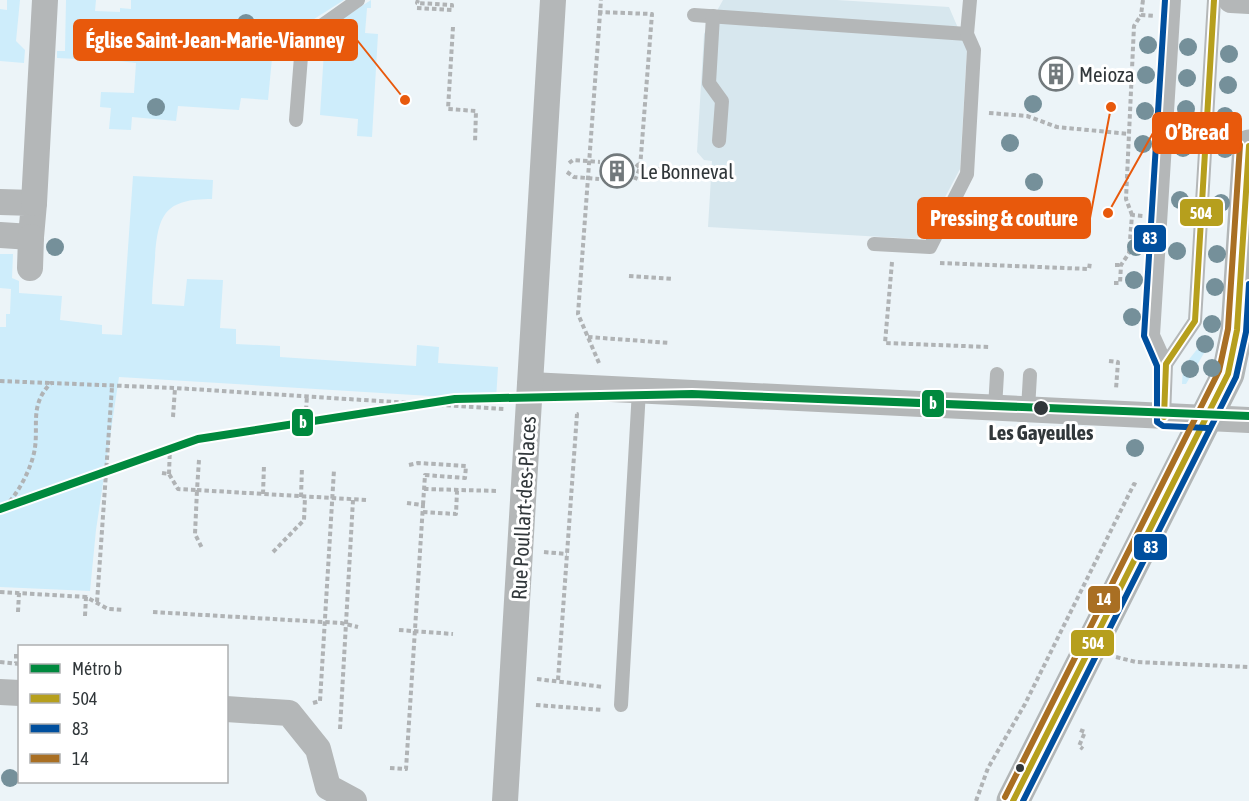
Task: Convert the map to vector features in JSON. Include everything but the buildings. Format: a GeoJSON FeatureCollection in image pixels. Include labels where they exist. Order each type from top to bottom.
{"type":"FeatureCollection","features":[{"type":"Feature","properties":{"kind":"street"},"geometry":{"type":"LineString","coordinates":[[30,268],[45,0]]}},
{"type":"Feature","properties":{"kind":"street","name":"Rue Poullart-des-Places"},"geometry":{"type":"LineString","coordinates":[[506,801],[553,0]]}},
{"type":"Feature","properties":{"kind":"street"},"geometry":{"type":"LineString","coordinates":[[1231,0],[1249,1]]}},
{"type":"Feature","properties":{"kind":"street"},"geometry":{"type":"LineString","coordinates":[[1013,801],[1208,419],[1228,374],[1237,330],[1249,146]]}},
{"type":"Feature","properties":{"kind":"street"},"geometry":{"type":"LineString","coordinates":[[0,202],[34,203]]}},
{"type":"Feature","properties":{"kind":"street"},"geometry":{"type":"LineString","coordinates":[[0,235],[32,237]]}},
{"type":"Feature","properties":{"kind":"street"},"geometry":{"type":"LineString","coordinates":[[530,385],[1249,420]]}},
{"type":"Feature","properties":{"kind":"street"},"geometry":{"type":"LineString","coordinates":[[0,692],[18,693]]}},
{"type":"Feature","properties":{"kind":"street"},"geometry":{"type":"LineString","coordinates":[[228,709],[289,712],[318,749],[328,788],[354,801]]}},
{"type":"Feature","properties":{"kind":"lane"},"geometry":{"type":"LineString","coordinates":[[296,120],[302,44],[317,29],[358,0]]}},
{"type":"Feature","properties":{"kind":"lane"},"geometry":{"type":"LineString","coordinates":[[874,244],[930,247],[967,174],[974,50],[967,34],[970,0]]}},
{"type":"Feature","properties":{"kind":"lane"},"geometry":{"type":"LineString","coordinates":[[1164,417],[1166,364],[1153,335],[1174,0]]}},
{"type":"Feature","properties":{"kind":"lane"},"geometry":{"type":"LineString","coordinates":[[1166,364],[1195,321],[1214,0]]}},
{"type":"Feature","properties":{"kind":"lane"},"geometry":{"type":"LineString","coordinates":[[694,15],[967,34]]}},
{"type":"Feature","properties":{"kind":"lane"},"geometry":{"type":"LineString","coordinates":[[713,16],[709,83],[722,101],[719,141]]}},
{"type":"Feature","properties":{"kind":"lane"},"geometry":{"type":"LineString","coordinates":[[994,408],[997,374]]}},
{"type":"Feature","properties":{"kind":"lane"},"geometry":{"type":"LineString","coordinates":[[1029,410],[1030,375]]}},
{"type":"Feature","properties":{"kind":"lane"},"geometry":{"type":"LineString","coordinates":[[615,707],[622,689],[639,390]]}},
{"type":"Feature","properties":{"kind":"path"},"geometry":{"type":"LineString","coordinates":[[417,9],[452,10],[453,5],[417,3],[418,0]]}},
{"type":"Feature","properties":{"kind":"path"},"geometry":{"type":"LineString","coordinates":[[600,365],[578,314],[598,12],[601,0]]}},
{"type":"Feature","properties":{"kind":"path"},"geometry":{"type":"LineString","coordinates":[[598,12],[652,14],[635,180]]}},
{"type":"Feature","properties":{"kind":"path"},"geometry":{"type":"LineString","coordinates":[[1132,215],[1126,199],[1134,26],[1141,15]]}},
{"type":"Feature","properties":{"kind":"path"},"geometry":{"type":"LineString","coordinates":[[453,27],[448,109],[476,111],[475,143]]}},
{"type":"Feature","properties":{"kind":"path"},"geometry":{"type":"LineString","coordinates":[[985,113],[1028,116],[1057,127],[1129,134]]}},
{"type":"Feature","properties":{"kind":"path"},"geometry":{"type":"LineString","coordinates":[[599,179],[574,177],[562,168],[573,160],[600,162]]}},
{"type":"Feature","properties":{"kind":"path"},"geometry":{"type":"LineString","coordinates":[[638,166],[680,171]]}},
{"type":"Feature","properties":{"kind":"path"},"geometry":{"type":"LineString","coordinates":[[904,261],[892,261],[885,343],[989,347]]}},
{"type":"Feature","properties":{"kind":"path"},"geometry":{"type":"LineString","coordinates":[[928,262],[1089,269],[1090,262]]}},
{"type":"Feature","properties":{"kind":"path"},"geometry":{"type":"LineString","coordinates":[[1114,283],[1120,283],[1121,266],[1115,265]]}},
{"type":"Feature","properties":{"kind":"path"},"geometry":{"type":"LineString","coordinates":[[629,276],[673,279]]}},
{"type":"Feature","properties":{"kind":"path"},"geometry":{"type":"LineString","coordinates":[[588,337],[670,343]]}},
{"type":"Feature","properties":{"kind":"path"},"geometry":{"type":"LineString","coordinates":[[0,381],[112,387],[175,387],[529,411]]}},
{"type":"Feature","properties":{"kind":"path"},"geometry":{"type":"LineString","coordinates":[[0,513],[15,497],[33,456],[37,399],[51,383]]}},
{"type":"Feature","properties":{"kind":"path"},"geometry":{"type":"LineString","coordinates":[[97,602],[112,387]]}},
{"type":"Feature","properties":{"kind":"path"},"geometry":{"type":"LineString","coordinates":[[173,417],[175,387]]}},
{"type":"Feature","properties":{"kind":"path"},"geometry":{"type":"LineString","coordinates":[[305,425],[307,396]]}},
{"type":"Feature","properties":{"kind":"path"},"geometry":{"type":"LineString","coordinates":[[558,680],[577,414]]}},
{"type":"Feature","properties":{"kind":"path"},"geometry":{"type":"LineString","coordinates":[[170,446],[168,474],[178,489],[366,500]]}},
{"type":"Feature","properties":{"kind":"path"},"geometry":{"type":"LineString","coordinates":[[199,460],[195,534],[202,548]]}},
{"type":"Feature","properties":{"kind":"path"},"geometry":{"type":"LineString","coordinates":[[390,768],[406,769],[425,475],[465,478],[466,466],[418,463],[409,465]]}},
{"type":"Feature","properties":{"kind":"path"},"geometry":{"type":"LineString","coordinates":[[263,494],[264,465]]}},
{"type":"Feature","properties":{"kind":"path"},"geometry":{"type":"LineString","coordinates":[[273,552],[304,520],[302,467]]}},
{"type":"Feature","properties":{"kind":"path"},"geometry":{"type":"LineString","coordinates":[[111,470],[120,470]]}},
{"type":"Feature","properties":{"kind":"path"},"geometry":{"type":"LineString","coordinates":[[289,712],[320,701],[334,470]]}},
{"type":"Feature","properties":{"kind":"path"},"geometry":{"type":"LineString","coordinates":[[162,473],[168,474]]}},
{"type":"Feature","properties":{"kind":"path"},"geometry":{"type":"LineString","coordinates":[[976,801],[988,768],[1025,704],[1134,484],[1166,500]]}},
{"type":"Feature","properties":{"kind":"path"},"geometry":{"type":"LineString","coordinates":[[424,489],[505,490]]}},
{"type":"Feature","properties":{"kind":"path"},"geometry":{"type":"LineString","coordinates":[[423,512],[456,514],[457,491]]}},
{"type":"Feature","properties":{"kind":"path"},"geometry":{"type":"LineString","coordinates":[[340,729],[353,500]]}},
{"type":"Feature","properties":{"kind":"path"},"geometry":{"type":"LineString","coordinates":[[407,503],[423,505]]}},
{"type":"Feature","properties":{"kind":"path"},"geometry":{"type":"LineString","coordinates":[[535,552],[567,554]]}},
{"type":"Feature","properties":{"kind":"path"},"geometry":{"type":"LineString","coordinates":[[0,592],[86,597],[108,609],[124,610]]}},
{"type":"Feature","properties":{"kind":"path"},"geometry":{"type":"LineString","coordinates":[[18,612],[20,593]]}},
{"type":"Feature","properties":{"kind":"path"},"geometry":{"type":"LineString","coordinates":[[85,616],[86,597]]}},
{"type":"Feature","properties":{"kind":"path"},"geometry":{"type":"LineString","coordinates":[[153,612],[324,622],[358,627]]}},
{"type":"Feature","properties":{"kind":"path"},"geometry":{"type":"LineString","coordinates":[[399,630],[453,634]]}},
{"type":"Feature","properties":{"kind":"path"},"geometry":{"type":"LineString","coordinates":[[1089,650],[1136,662],[1249,667]]}},
{"type":"Feature","properties":{"kind":"path"},"geometry":{"type":"LineString","coordinates":[[0,663],[18,663],[16,654]]}},
{"type":"Feature","properties":{"kind":"path"},"geometry":{"type":"LineString","coordinates":[[535,679],[622,689]]}},
{"type":"Feature","properties":{"kind":"path"},"geometry":{"type":"LineString","coordinates":[[536,705],[615,707]]}},
{"type":"Feature","properties":{"kind":"shaded area"},"geometry":{"type":"Polygon","coordinates":[[[7,0],[20,0],[16,41],[25,50],[24,63],[0,61],[0,9],[7,10],[7,0]]]}},
{"type":"Feature","properties":{"kind":"shaded area"},"geometry":{"type":"Polygon","coordinates":[[[66,0],[96,0],[95,11],[120,12],[120,8],[131,9],[131,0],[344,0],[303,26],[275,27],[268,100],[241,98],[239,110],[178,106],[176,121],[132,117],[131,130],[109,129],[111,108],[100,107],[101,92],[134,93],[136,63],[118,61],[119,42],[78,39],[77,59],[57,58],[57,51],[65,51],[66,0]]]}},
{"type":"Feature","properties":{"kind":"shaded area"},"geometry":{"type":"Polygon","coordinates":[[[371,0],[371,8],[367,8],[365,33],[378,34],[372,137],[357,136],[358,119],[320,115],[325,35],[342,19],[371,0]]]}},
{"type":"Feature","properties":{"kind":"shaded area"},"geometry":{"type":"Polygon","coordinates":[[[723,0],[837,0],[949,7],[967,49],[960,169],[925,235],[917,239],[708,227],[712,161],[704,160],[697,152],[704,34],[723,0]]]}},
{"type":"Feature","properties":{"kind":"shaded area"},"geometry":{"type":"Polygon","coordinates":[[[133,176],[213,180],[212,199],[184,202],[174,206],[162,220],[156,243],[152,304],[184,306],[187,279],[223,280],[220,328],[236,329],[236,344],[280,346],[280,357],[416,366],[417,345],[439,347],[438,363],[498,367],[496,400],[119,377],[96,530],[90,591],[0,587],[0,327],[6,327],[6,314],[10,314],[11,289],[0,288],[0,254],[13,254],[12,278],[19,281],[19,293],[62,296],[60,320],[102,325],[102,334],[122,335],[133,176]]]}},
{"type":"Feature","properties":{"kind":"shaded area"},"geometry":{"type":"Polygon","coordinates":[[[1206,338],[1207,348],[1186,384],[1182,384],[1183,367],[1206,338]]]}},
{"type":"Feature","properties":{"kind":"metro line","name":"b"},"geometry":{"type":"LineString","coordinates":[[0,509],[198,439],[455,399],[692,394],[1249,416]]}},
{"type":"Feature","properties":{"kind":"transit line","name":"83"},"geometry":{"type":"LineString","coordinates":[[1165,0],[1144,336],[1157,366],[1157,422],[1163,426],[1208,428]]}},
{"type":"Feature","properties":{"kind":"transit line","name":"504"},"geometry":{"type":"LineString","coordinates":[[1164,417],[1166,364],[1195,321],[1214,0]]}},
{"type":"Feature","properties":{"kind":"transit line","name":"14"},"geometry":{"type":"LineString","coordinates":[[1005,797],[1219,371],[1228,329],[1240,145]]}},
{"type":"Feature","properties":{"kind":"transit line","name":"504"},"geometry":{"type":"LineString","coordinates":[[1013,801],[1228,374],[1237,330],[1249,146]]}},
{"type":"Feature","properties":{"kind":"transit line","name":"83"},"geometry":{"type":"LineString","coordinates":[[1023,801],[1236,377],[1246,332],[1249,284]]}},
{"type":"Feature","properties":{"kind":"place","name":"Meioza"},"geometry":{"type":"Point","coordinates":[1056,74]}},
{"type":"Feature","properties":{"kind":"place","name":"Église Saint-Jean-Marie-Vianney"},"geometry":{"type":"Point","coordinates":[405,100]}},
{"type":"Feature","properties":{"kind":"place","name":"Pressing & couture"},"geometry":{"type":"Point","coordinates":[1111,107]}},
{"type":"Feature","properties":{"kind":"place","name":"Le Bonneval"},"geometry":{"type":"Point","coordinates":[617,171]}},
{"type":"Feature","properties":{"kind":"place","name":"O’Bread"},"geometry":{"type":"Point","coordinates":[1108,213]}},
{"type":"Feature","properties":{"kind":"place","name":"Les Gayeulles"},"geometry":{"type":"Point","coordinates":[1041,408]}}]}
